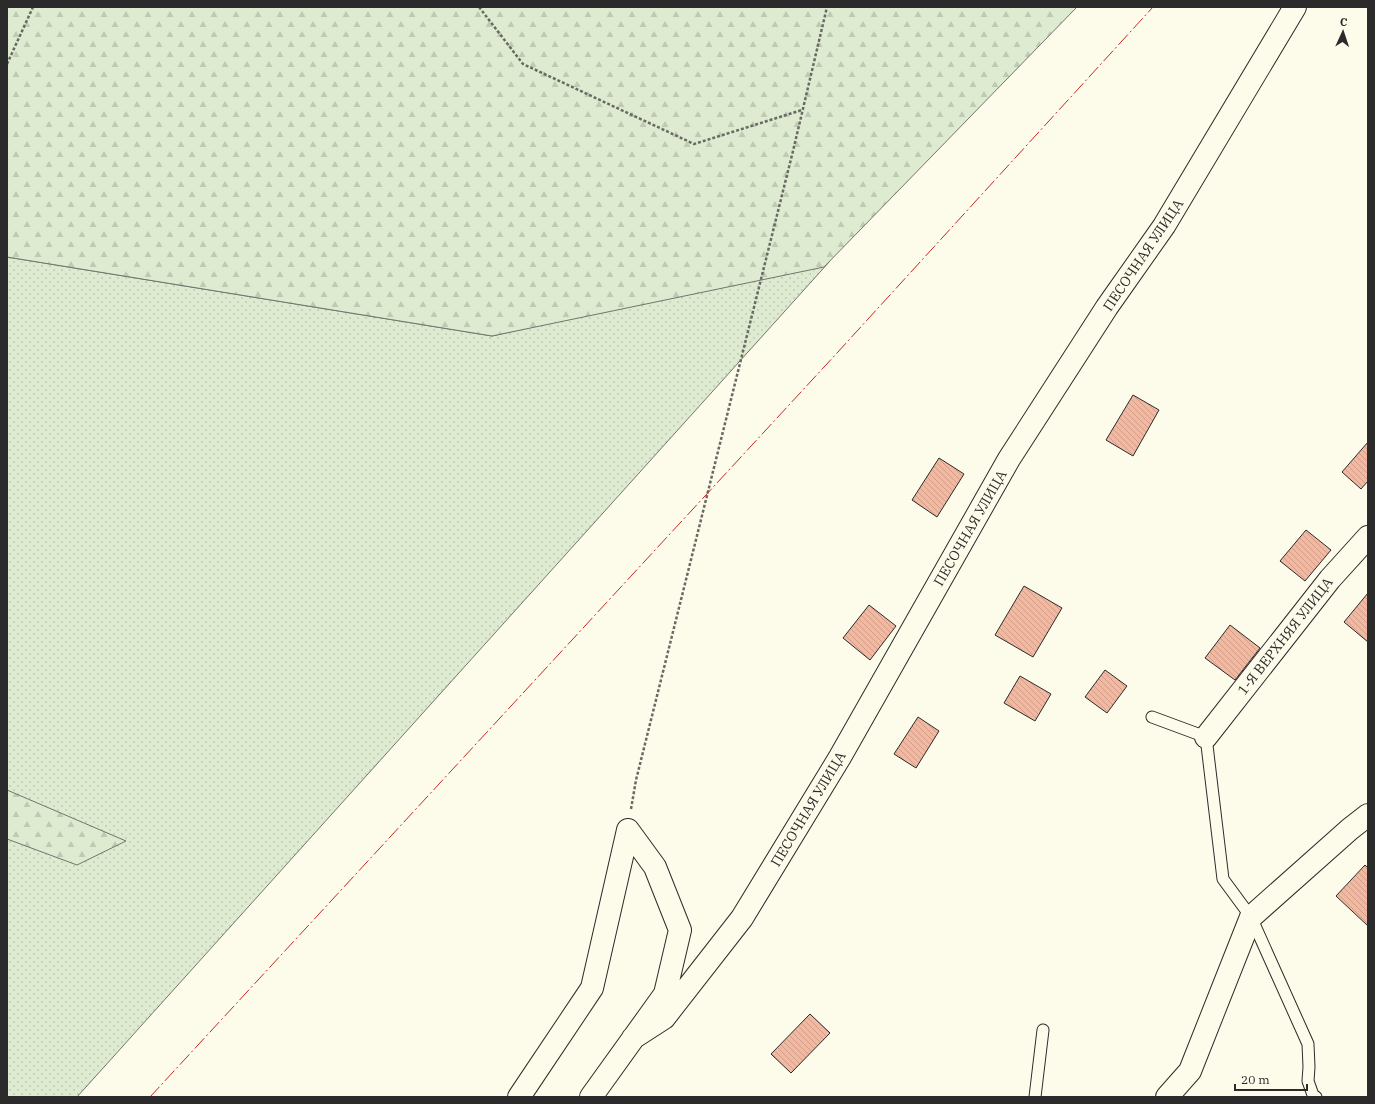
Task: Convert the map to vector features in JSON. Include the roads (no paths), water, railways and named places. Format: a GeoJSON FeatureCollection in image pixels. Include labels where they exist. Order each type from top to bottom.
{"type":"FeatureCollection","features":[{"type":"Feature","properties":{"kind":"street","name":"ПЕСОЧНАЯ УЛИЦА"},"geometry":{"type":"LineString","coordinates":[[633,1038],[664,1018],[742,918],[840,757],[1009,459],[1106,307],[1164,226],[1295,7]]}},
{"type":"Feature","properties":{"kind":"street","name":"1-Я ВЕРХНЯЯ УЛИЦА"},"geometry":{"type":"LineString","coordinates":[[1206,738],[1330,579],[1368,537]]}},
{"type":"Feature","properties":{"kind":"street"},"geometry":{"type":"LineString","coordinates":[[1167,1097],[1190,1071],[1251,917],[1350,829],[1368,815]]}},
{"type":"Feature","properties":{"kind":"street"},"geometry":{"type":"LineString","coordinates":[[519,1097],[592,988],[628,830],[655,867],[680,930],[665,994],[591,1097]]}},
{"type":"Feature","properties":{"kind":"lane"},"geometry":{"type":"LineString","coordinates":[[1152,717],[1206,738],[1223,878],[1251,917],[1308,1044],[1308,1081],[1314,1096]]}},
{"type":"Feature","properties":{"kind":"lane"},"geometry":{"type":"LineString","coordinates":[[1035,1097],[1043,1030]]}}]}
